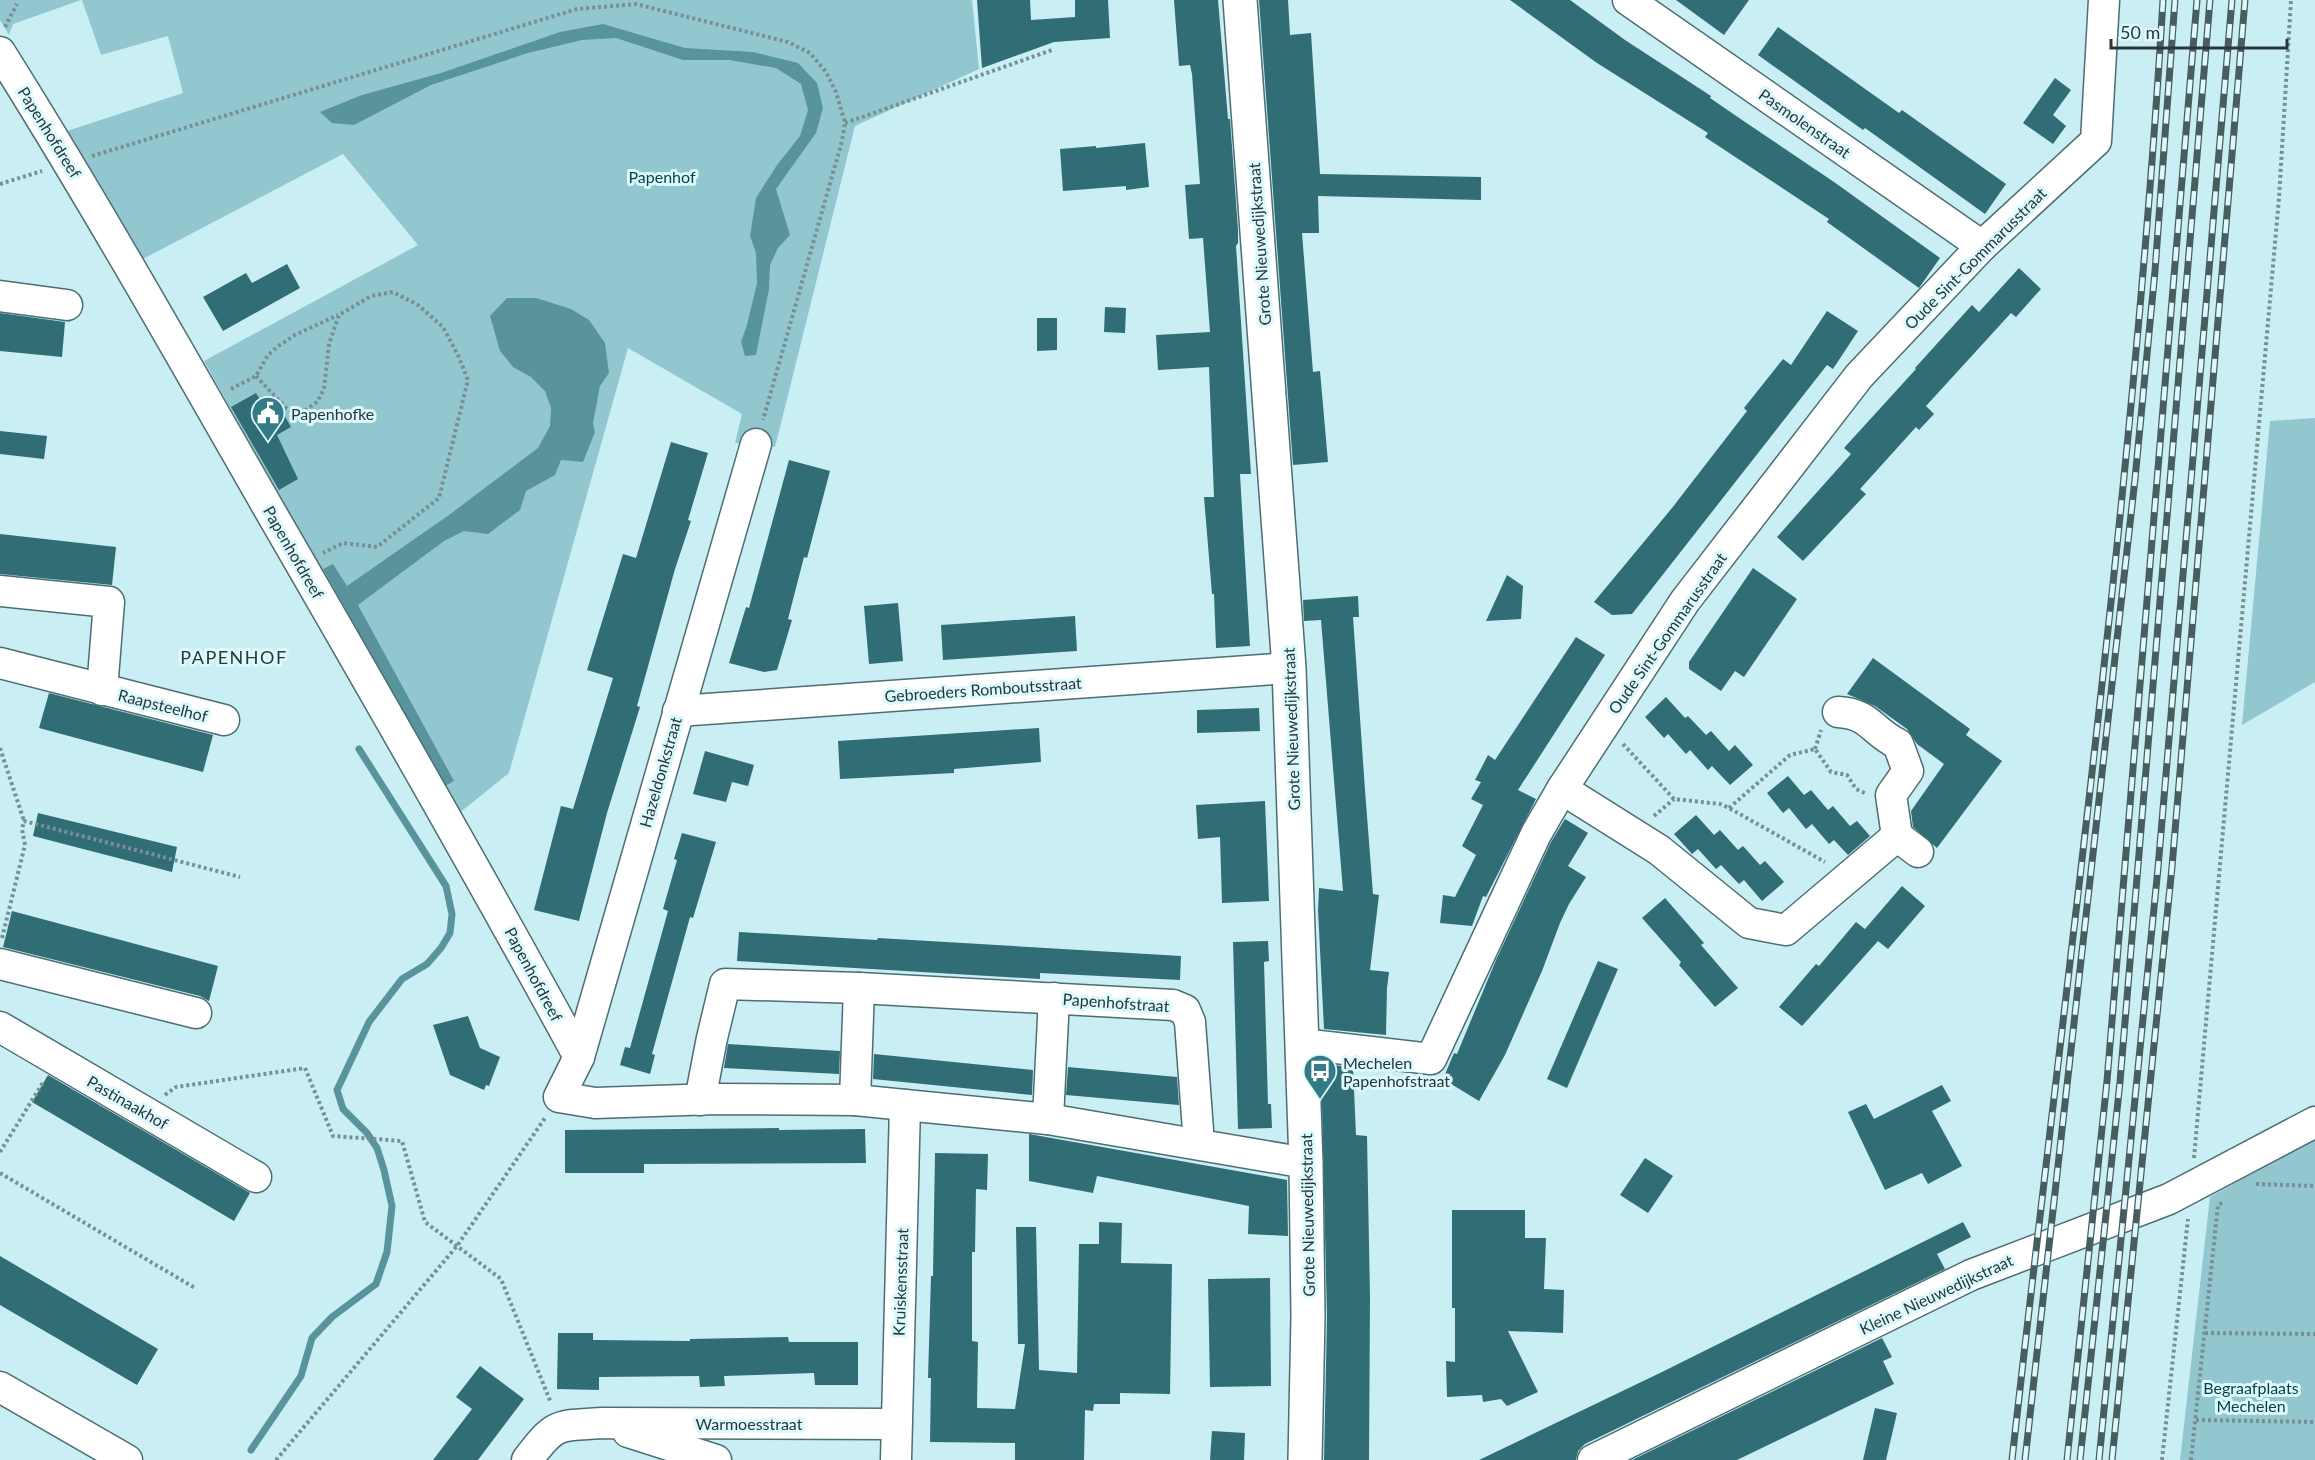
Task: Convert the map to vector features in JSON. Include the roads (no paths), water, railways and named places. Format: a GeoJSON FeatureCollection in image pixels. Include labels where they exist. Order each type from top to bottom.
{"type":"FeatureCollection","features":[{"type":"Feature","properties":{"kind":"main road","name":"Grote Nieuwedijkstraat"},"geometry":{"type":"LineString","coordinates":[[1240,0],[1289,668],[1306,1163],[1308,1317],[1305,1460]]}},
{"type":"Feature","properties":{"kind":"street","name":"Pasmolenstraat"},"geometry":{"type":"LineString","coordinates":[[1628,0],[1982,246]]}},
{"type":"Feature","properties":{"kind":"street","name":"Oude Sint-Gommarusstraat"},"geometry":{"type":"LineString","coordinates":[[1302,1044],[1431,1059],[1536,834],[1562,789],[1685,601],[1859,376],[1982,246],[2096,141],[2104,0]]}},
{"type":"Feature","properties":{"kind":"street","name":"Papenhofdreef"},"geometry":{"type":"LineString","coordinates":[[2,40],[70,163],[487,887],[579,1057]]}},
{"type":"Feature","properties":{"kind":"street"},"geometry":{"type":"LineString","coordinates":[[0,296],[67,304]]}},
{"type":"Feature","properties":{"kind":"street","name":"Hazeldonkstraat"},"geometry":{"type":"LineString","coordinates":[[700,1100],[595,1103],[559,1097],[579,1057],[756,444]]}},
{"type":"Feature","properties":{"kind":"street","name":"Raapsteelhof"},"geometry":{"type":"LineString","coordinates":[[0,591],[109,602],[102,690]]}},
{"type":"Feature","properties":{"kind":"street","name":"Raapsteelhof"},"geometry":{"type":"LineString","coordinates":[[0,663],[224,720]]}},
{"type":"Feature","properties":{"kind":"street","name":"Gebroeders Romboutsstraat"},"geometry":{"type":"LineString","coordinates":[[678,711],[1289,668]]}},
{"type":"Feature","properties":{"kind":"street"},"geometry":{"type":"LineString","coordinates":[[1562,789],[1659,850],[1749,923],[1786,930],[1849,876],[1907,844],[1891,795],[1908,771],[1898,744],[1883,737],[1866,719],[1852,713],[1838,712]]}},
{"type":"Feature","properties":{"kind":"street"},"geometry":{"type":"LineString","coordinates":[[0,964],[196,1013]]}},
{"type":"Feature","properties":{"kind":"street","name":"Papenhofstraat"},"geometry":{"type":"LineString","coordinates":[[700,1100],[725,984],[860,988],[1173,1005],[1185,1010],[1190,1022],[1199,1144]]}},
{"type":"Feature","properties":{"kind":"street"},"geometry":{"type":"LineString","coordinates":[[855,1100],[860,988]]}},
{"type":"Feature","properties":{"kind":"street","name":"Papenhofstraat"},"geometry":{"type":"LineString","coordinates":[[1048,1119],[1054,998]]}},
{"type":"Feature","properties":{"kind":"street","name":"Pastinaakhof"},"geometry":{"type":"LineString","coordinates":[[0,1027],[56,1062],[145,1111],[256,1177]]}},
{"type":"Feature","properties":{"kind":"street"},"geometry":{"type":"LineString","coordinates":[[700,1100],[855,1100],[905,1104],[1048,1119],[1306,1163]]}},
{"type":"Feature","properties":{"kind":"street","name":"Kruiskensstraat"},"geometry":{"type":"LineString","coordinates":[[896,1460],[905,1104]]}},
{"type":"Feature","properties":{"kind":"street","name":"Kleine Nieuwedijkstraat"},"geometry":{"type":"LineString","coordinates":[[1593,1460],[1971,1275],[2158,1203],[2315,1122]]}},
{"type":"Feature","properties":{"kind":"street"},"geometry":{"type":"LineString","coordinates":[[0,1387],[127,1460]]}},
{"type":"Feature","properties":{"kind":"street","name":"Warmoesstraat"},"geometry":{"type":"LineString","coordinates":[[527,1460],[546,1435],[560,1426],[603,1423],[896,1424]]}},
{"type":"Feature","properties":{"kind":"street","name":"Warmoesstraat"},"geometry":{"type":"LineString","coordinates":[[603,1423],[716,1460]]}},
{"type":"Feature","properties":{"kind":"waterway"},"geometry":{"type":"LineString","coordinates":[[251,1450],[301,1376],[312,1338],[332,1317],[376,1284],[387,1252],[392,1206],[377,1148],[367,1133],[343,1109],[337,1090],[369,1022],[402,979],[427,964],[450,933],[452,914],[446,886],[359,749]]}},
{"type":"Feature","properties":{"kind":"railway"},"geometry":{"type":"LineString","coordinates":[[2012,1460],[2117,548],[2135,366],[2163,0]]}},
{"type":"Feature","properties":{"kind":"railway"},"geometry":{"type":"LineString","coordinates":[[2025,1460],[2135,479],[2155,271],[2175,0]]}},
{"type":"Feature","properties":{"kind":"railway"},"geometry":{"type":"LineString","coordinates":[[2067,1460],[2107,1081],[2197,0]]}},
{"type":"Feature","properties":{"kind":"railway"},"geometry":{"type":"LineString","coordinates":[[2080,1460],[2120,1082],[2210,0]]}},
{"type":"Feature","properties":{"kind":"railway"},"geometry":{"type":"LineString","coordinates":[[2099,1460],[2158,868],[2232,0]]}},
{"type":"Feature","properties":{"kind":"railway"},"geometry":{"type":"LineString","coordinates":[[2112,1460],[2172,867],[2245,0]]}},
{"type":"Feature","properties":{"kind":"place","name":"Papenhofke"},"geometry":{"type":"Point","coordinates":[268,442]}},
{"type":"Feature","properties":{"kind":"place","name":"Mechelen Papenhofstraat"},"geometry":{"type":"Point","coordinates":[1320,1100]}},
{"type":"Feature","properties":{"kind":"district","name":"PAPENHOF"},"geometry":{"type":"Point","coordinates":[234,657]}},
{"type":"Feature","properties":{"kind":"park label","name":"Papenhof"},"geometry":{"type":"Point","coordinates":[662,176]}},
{"type":"Feature","properties":{"kind":"park label","name":"Begraafplaats Mechelen"},"geometry":{"type":"Point","coordinates":[2251,1396]}}]}
